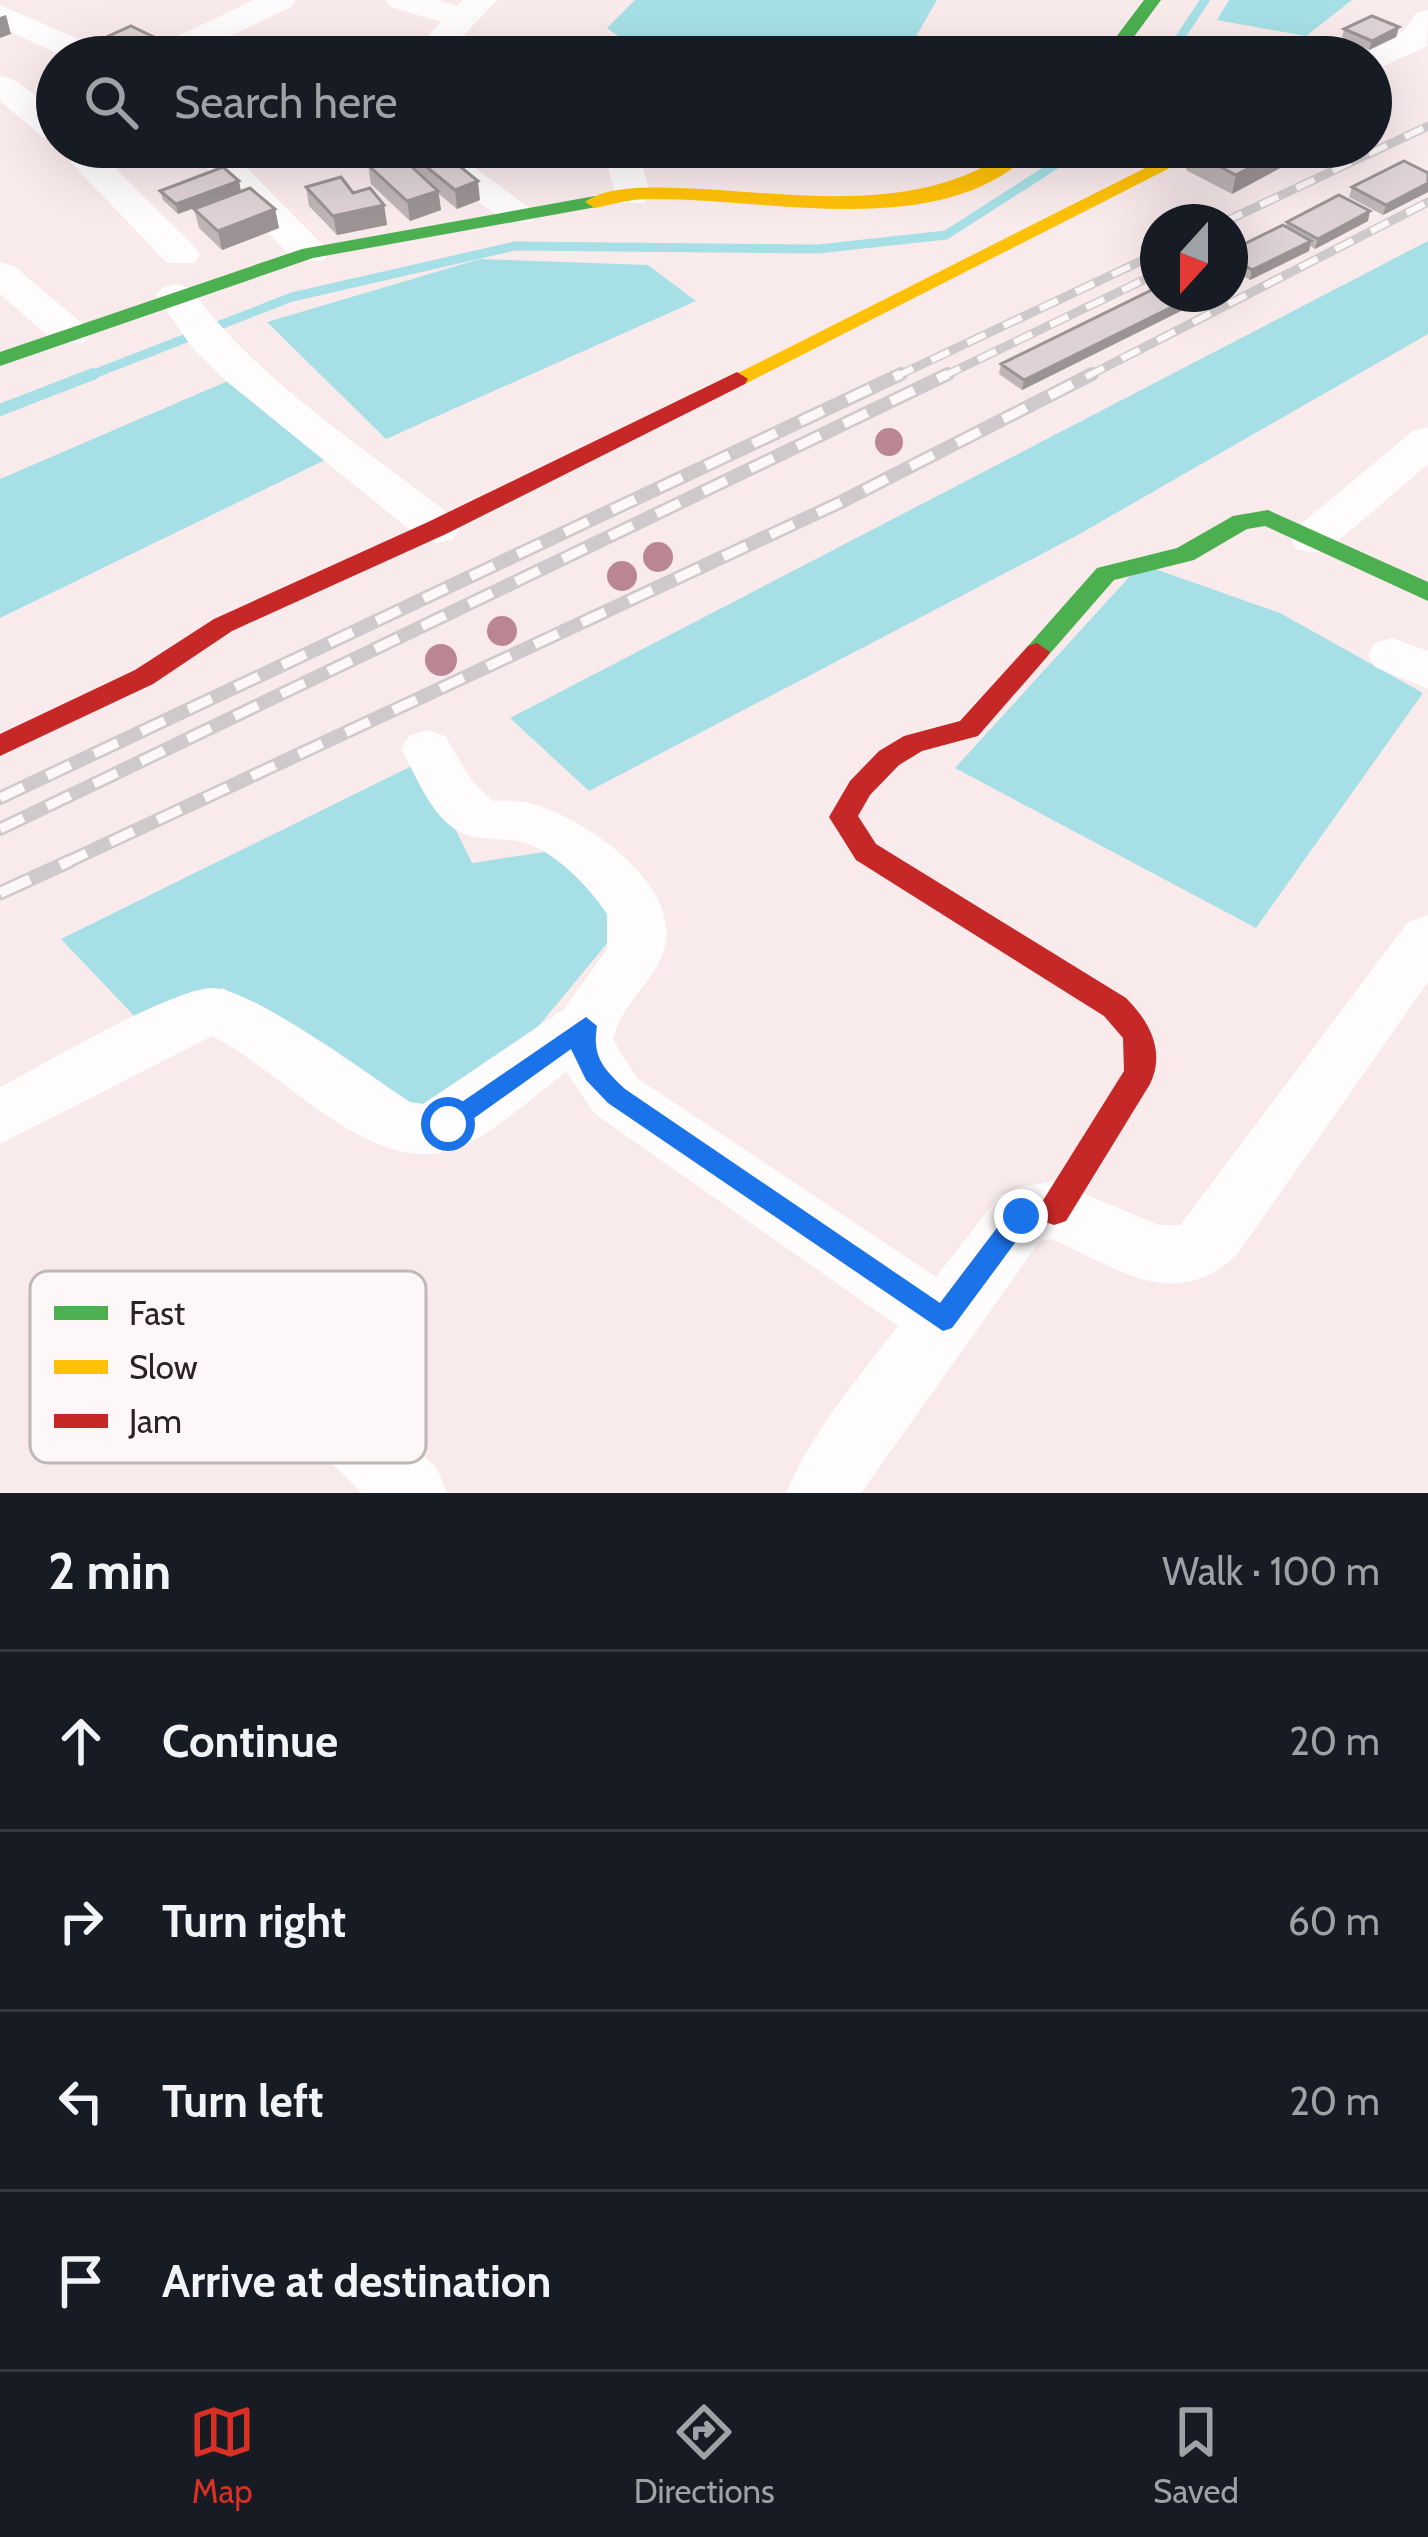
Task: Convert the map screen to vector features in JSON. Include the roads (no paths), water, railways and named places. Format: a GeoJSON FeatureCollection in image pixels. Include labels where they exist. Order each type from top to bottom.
{"type":"FeatureCollection","features":[{"type":"Feature","properties":{"kind":"street"},"geometry":{"type":"LineString","coordinates":[[204,36],[280,0]]}},
{"type":"Feature","properties":{"kind":"street"},"geometry":{"type":"LineString","coordinates":[[402,0],[471,9]]}},
{"type":"Feature","properties":{"kind":"street"},"geometry":{"type":"LineString","coordinates":[[1126,36],[1154,0]]}},
{"type":"Feature","properties":{"kind":"street"},"geometry":{"type":"LineString","coordinates":[[445,36],[471,9]]}},
{"type":"Feature","properties":{"kind":"street"},"geometry":{"type":"LineString","coordinates":[[0,15],[46,36]]}},
{"type":"Feature","properties":{"kind":"street"},"geometry":{"type":"LineString","coordinates":[[1392,51],[1415,39],[1428,20]]}},
{"type":"Feature","properties":{"kind":"street"},"geometry":{"type":"LineString","coordinates":[[0,86],[36,105]]}},
{"type":"Feature","properties":{"kind":"street"},"geometry":{"type":"LineString","coordinates":[[0,122],[36,116]]}},
{"type":"Feature","properties":{"kind":"street"},"geometry":{"type":"LineString","coordinates":[[95,168],[182,255]]}},
{"type":"Feature","properties":{"kind":"street"},"geometry":{"type":"LineString","coordinates":[[230,168],[309,253]]}},
{"type":"Feature","properties":{"kind":"street"},"geometry":{"type":"LineString","coordinates":[[452,168],[519,214]]}},
{"type":"Feature","properties":{"kind":"street"},"geometry":{"type":"LineString","coordinates":[[625,168],[631,195]]}},
{"type":"Feature","properties":{"kind":"street"},"geometry":{"type":"LineString","coordinates":[[0,359],[70,334],[193,319],[309,253],[631,195],[873,202],[961,187],[1004,168]]}},
{"type":"Feature","properties":{"kind":"street"},"geometry":{"type":"LineString","coordinates":[[0,746],[145,677],[223,625],[437,528],[1160,168]]}},
{"type":"Feature","properties":{"kind":"street"},"geometry":{"type":"LineString","coordinates":[[0,274],[70,334]]}},
{"type":"Feature","properties":{"kind":"street"},"geometry":{"type":"LineString","coordinates":[[193,319],[437,528]]}},
{"type":"Feature","properties":{"kind":"street"},"geometry":{"type":"LineString","coordinates":[[1313,538],[1428,441]]}},
{"type":"Feature","properties":{"kind":"street"},"geometry":{"type":"LineString","coordinates":[[1054,1210],[1139,1074],[1145,1051],[1140,1030],[1115,1007],[866,852],[843,817],[848,800],[906,746],[951,740],[969,729],[1106,574],[1119,566],[1188,552],[1249,517],[1268,518],[1428,592]]}},
{"type":"Feature","properties":{"kind":"street"},"geometry":{"type":"LineString","coordinates":[[427,749],[454,795],[473,816],[496,823],[526,822],[559,836],[591,860],[625,898],[638,921],[636,946],[586,1026],[582,1048],[594,1073],[616,1096],[943,1319]]}},
{"type":"Feature","properties":{"kind":"street"},"geometry":{"type":"LineString","coordinates":[[821,1493],[865,1424],[1021,1216],[1054,1210],[1157,1255],[1194,1254],[1217,1231],[1428,938]]}},
{"type":"Feature","properties":{"kind":"street"},"geometry":{"type":"LineString","coordinates":[[0,1117],[189,1018],[212,1012],[230,1016],[398,1127],[423,1131],[448,1124],[586,1026]]}},
{"type":"Feature","properties":{"kind":"street"},"geometry":{"type":"LineString","coordinates":[[381,1463],[412,1493]]}},
{"type":"Feature","properties":{"kind":"water"},"geometry":{"type":"Polygon","coordinates":[[[635,0],[937,0],[916,36],[618,36],[607,28],[635,0]]]}},
{"type":"Feature","properties":{"kind":"water"},"geometry":{"type":"Polygon","coordinates":[[[1229,0],[1352,0],[1306,36],[1217,20],[1229,0]]]}},
{"type":"Feature","properties":{"kind":"water"},"geometry":{"type":"Polygon","coordinates":[[[1428,241],[1428,334],[1076,536],[589,791],[510,718],[1428,241]]]}},
{"type":"Feature","properties":{"kind":"water"},"geometry":{"type":"Polygon","coordinates":[[[480,259],[648,265],[696,301],[386,439],[267,322],[480,259]]]}},
{"type":"Feature","properties":{"kind":"water"},"geometry":{"type":"Polygon","coordinates":[[[230,380],[327,459],[0,618],[0,479],[230,380]]]}},
{"type":"Feature","properties":{"kind":"water"},"geometry":{"type":"Polygon","coordinates":[[[1141,564],[1280,613],[1423,693],[1256,928],[955,768],[1141,564]]]}},
{"type":"Feature","properties":{"kind":"water"},"geometry":{"type":"Polygon","coordinates":[[[422,761],[472,863],[557,850],[624,923],[517,1052],[426,1119],[223,988],[140,1022],[61,939],[422,761]]]}},
{"type":"Feature","properties":{"kind":"waterway"},"geometry":{"type":"LineString","coordinates":[[1181,36],[1205,0]]}},
{"type":"Feature","properties":{"kind":"waterway"},"geometry":{"type":"LineString","coordinates":[[86,377],[292,297],[515,246],[818,249],[946,235],[1050,168]]}},
{"type":"Feature","properties":{"kind":"waterway"},"geometry":{"type":"LineString","coordinates":[[0,410],[93,374]]}},
{"type":"Feature","properties":{"kind":"railway"},"geometry":{"type":"LineString","coordinates":[[1392,143],[1428,126]]}},
{"type":"Feature","properties":{"kind":"railway"},"geometry":{"type":"LineString","coordinates":[[1248,211],[1339,168]]}},
{"type":"Feature","properties":{"kind":"railway"},"geometry":{"type":"LineString","coordinates":[[1086,377],[1428,202]]}},
{"type":"Feature","properties":{"kind":"railway"},"geometry":{"type":"LineString","coordinates":[[895,377],[1140,261]]}},
{"type":"Feature","properties":{"kind":"railway"},"geometry":{"type":"LineString","coordinates":[[942,377],[1140,282]]}},
{"type":"Feature","properties":{"kind":"railway"},"geometry":{"type":"LineString","coordinates":[[0,798],[901,374]]}},
{"type":"Feature","properties":{"kind":"railway"},"geometry":{"type":"LineString","coordinates":[[0,829],[948,374]]}},
{"type":"Feature","properties":{"kind":"railway"},"geometry":{"type":"LineString","coordinates":[[63,864],[841,502],[1092,374]]}},
{"type":"Feature","properties":{"kind":"railway"},"geometry":{"type":"LineString","coordinates":[[0,893],[70,861]]}}]}
